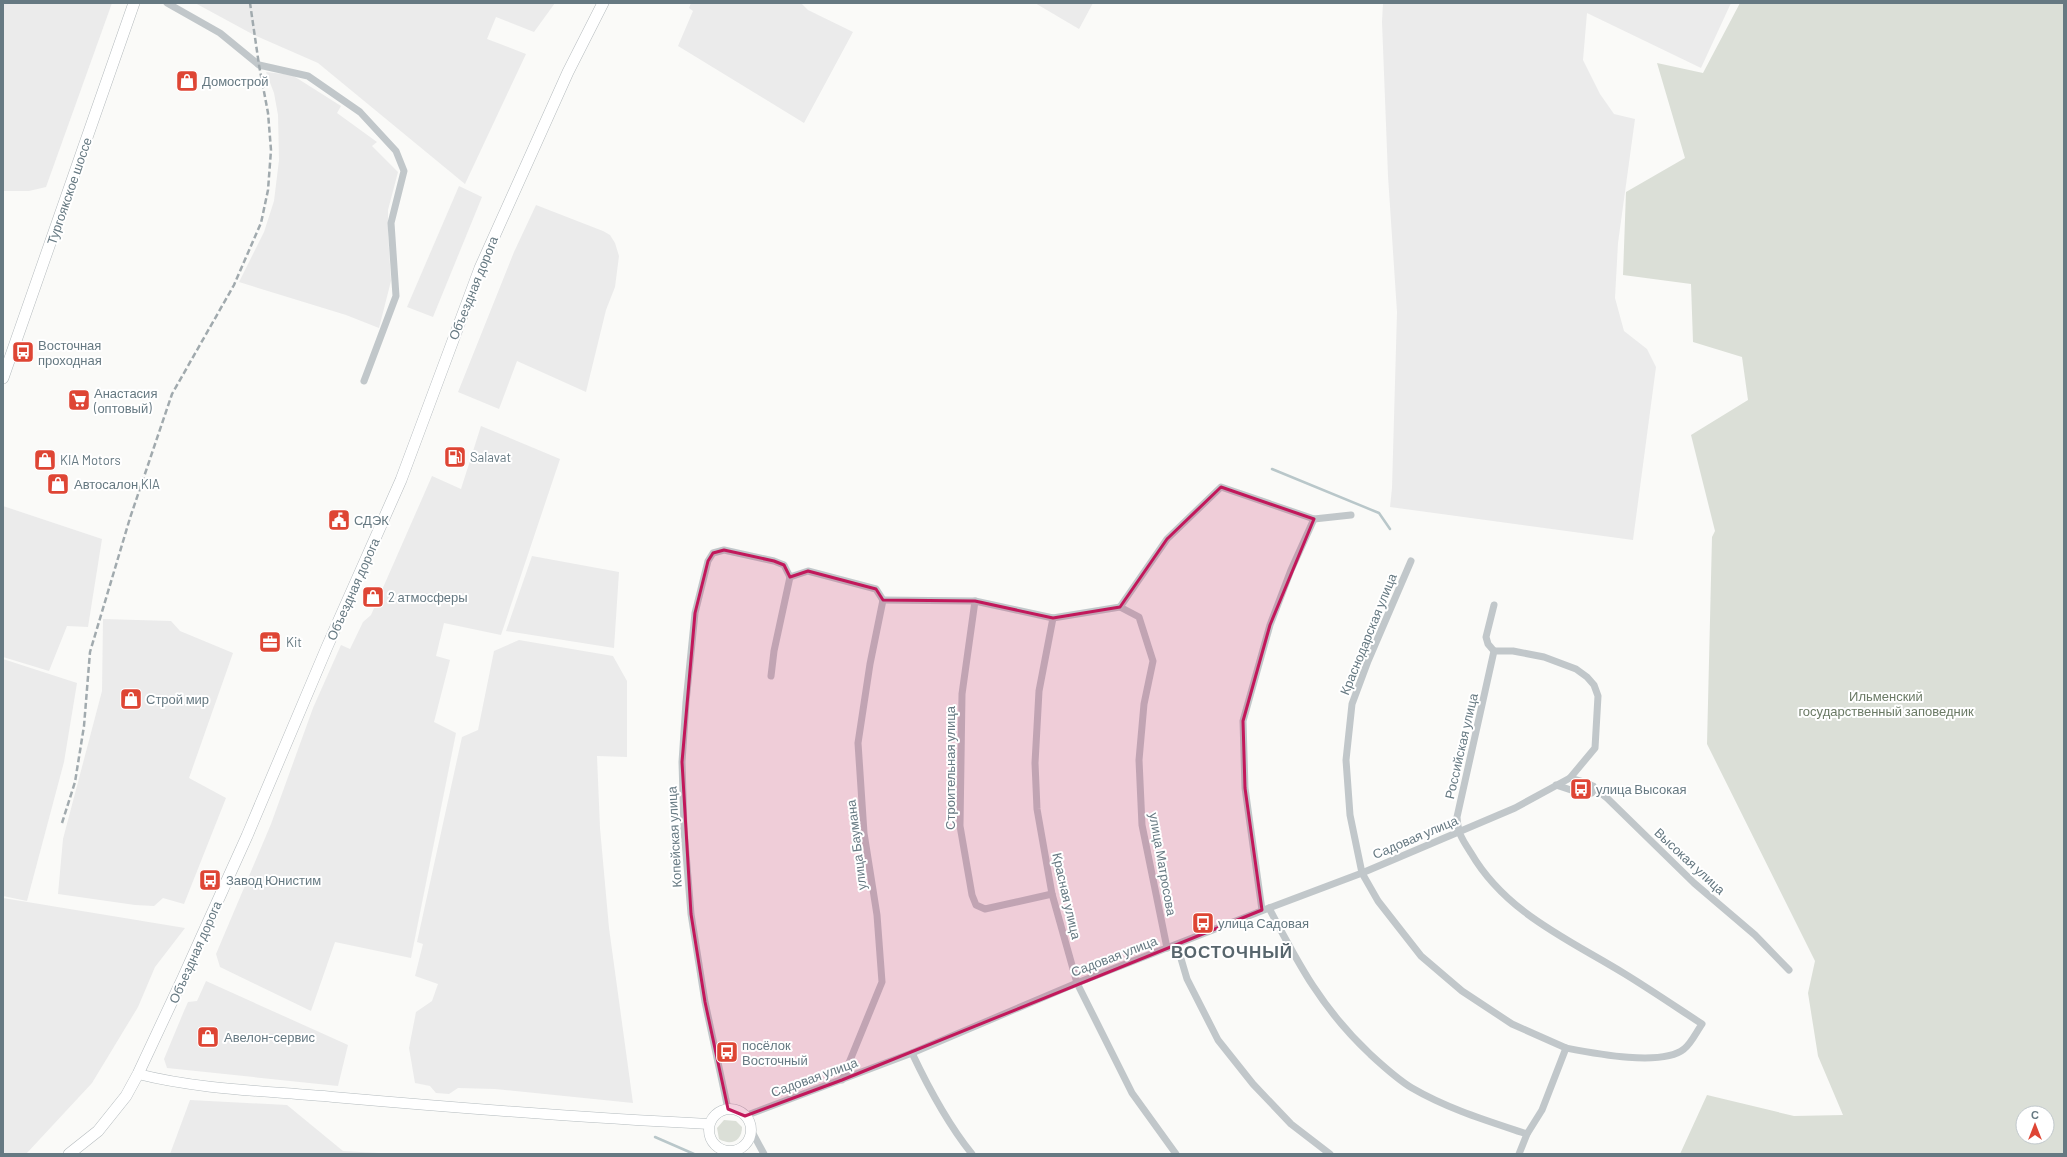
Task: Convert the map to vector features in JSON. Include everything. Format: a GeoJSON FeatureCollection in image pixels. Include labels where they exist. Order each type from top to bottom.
{"type":"FeatureCollection","features":[{"type":"Feature","properties":{"kind":"main road","name":"Тургоякское шоссе"},"geometry":{"type":"LineString","coordinates":[[3,378],[134,3]]}},
{"type":"Feature","properties":{"kind":"main road","name":"Объездная дорога"},"geometry":{"type":"LineString","coordinates":[[69,1154],[98,1131],[112,1115],[138,1074],[247,836],[327,648],[363,568],[402,476],[480,268],[568,72],[603,3]]}},
{"type":"Feature","properties":{"kind":"street"},"geometry":{"type":"LineString","coordinates":[[167,3],[220,33],[259,65],[308,76],[360,112],[396,151],[404,170],[391,223],[396,296],[364,381]]}},
{"type":"Feature","properties":{"kind":"street"},"geometry":{"type":"LineString","coordinates":[[771,676],[774,651],[790,577],[808,571],[876,589],[882,600],[975,601],[1053,618],[1120,607],[1168,539],[1221,487],[1314,519],[1351,515]]}},
{"type":"Feature","properties":{"kind":"street"},"geometry":{"type":"LineString","coordinates":[[1314,519],[1291,570],[1270,625],[1243,721],[1245,788],[1266,909],[1316,994],[1346,1032],[1381,1065],[1411,1088],[1456,1110],[1527,1134]]}},
{"type":"Feature","properties":{"kind":"street","name":"Копейская улица"},"geometry":{"type":"LineString","coordinates":[[728,1109],[705,1002],[691,914],[684,822],[682,762],[686,702],[695,613],[708,561],[713,553],[724,550],[774,561],[784,565],[790,577]]}},
{"type":"Feature","properties":{"kind":"street","name":"Краснодарская улица"},"geometry":{"type":"LineString","coordinates":[[1411,562],[1368,661],[1352,704],[1346,760],[1350,814],[1362,874],[1378,901],[1427,961],[1462,991],[1512,1024],[1566,1048],[1598,1055],[1667,1057],[1684,1049],[1702,1024],[1624,974],[1564,940],[1508,900],[1478,864],[1458,832]]}},
{"type":"Feature","properties":{"kind":"street","name":"улица Баумана"},"geometry":{"type":"LineString","coordinates":[[842,1080],[882,982],[877,915],[864,833],[858,743],[870,664],[882,600]]}},
{"type":"Feature","properties":{"kind":"street","name":"Строительная улица"},"geometry":{"type":"LineString","coordinates":[[975,601],[962,694],[960,826],[972,894],[976,906],[985,909],[1052,894]]}},
{"type":"Feature","properties":{"kind":"street"},"geometry":{"type":"LineString","coordinates":[[1494,605],[1486,637],[1488,644],[1494,651],[1513,651],[1544,657],[1576,669],[1587,677],[1594,685],[1598,696],[1595,748],[1570,778]]}},
{"type":"Feature","properties":{"kind":"street","name":"улица Матросова"},"geometry":{"type":"LineString","coordinates":[[1120,607],[1139,617],[1154,661],[1144,704],[1139,760],[1142,825],[1167,948]]}},
{"type":"Feature","properties":{"kind":"street","name":"Красная улица"},"geometry":{"type":"LineString","coordinates":[[1053,618],[1039,691],[1035,763],[1037,809],[1052,894],[1076,983],[1132,1092],[1176,1154]]}},
{"type":"Feature","properties":{"kind":"street","name":"Российская улица"},"geometry":{"type":"LineString","coordinates":[[1458,832],[1457,817],[1494,651]]}},
{"type":"Feature","properties":{"kind":"street","name":"Садовая улица"},"geometry":{"type":"LineString","coordinates":[[745,1116],[912,1053],[1076,983],[1177,945],[1266,909],[1362,874],[1516,808],[1570,778]]}},
{"type":"Feature","properties":{"kind":"street","name":"Высокая улица"},"geometry":{"type":"LineString","coordinates":[[1570,778],[1583,780],[1607,798],[1694,883],[1755,935],[1789,970]]}},
{"type":"Feature","properties":{"kind":"street"},"geometry":{"type":"LineString","coordinates":[[1556,785],[1586,795],[1592,793],[1593,786]]}},
{"type":"Feature","properties":{"kind":"street"},"geometry":{"type":"LineString","coordinates":[[1177,945],[1187,979],[1218,1040],[1253,1084],[1291,1124],[1330,1154]]}},
{"type":"Feature","properties":{"kind":"street"},"geometry":{"type":"LineString","coordinates":[[1519,1154],[1527,1134],[1542,1110],[1566,1048]]}},
{"type":"Feature","properties":{"kind":"street"},"geometry":{"type":"LineString","coordinates":[[912,1053],[932,1095],[959,1138],[972,1154]]}},
{"type":"Feature","properties":{"kind":"street"},"geometry":{"type":"LineString","coordinates":[[138,1074],[188,1084],[348,1099],[468,1109],[709,1124]]}},
{"type":"Feature","properties":{"kind":"street"},"geometry":{"type":"LineString","coordinates":[[751,1130],[747,1143],[729,1153],[720,1149],[713,1143],[709,1134],[709,1124],[713,1117],[720,1111],[728,1109],[740,1112],[749,1122],[751,1130],[764,1154]]}},
{"type":"Feature","properties":{"kind":"highlighted area"},"geometry":{"type":"Polygon","coordinates":[[[1221,487],[1314,519],[1270,625],[1243,721],[1245,788],[1262,910],[842,1080],[745,1116],[728,1109],[705,1002],[691,914],[682,762],[695,613],[708,561],[713,553],[724,550],[774,561],[784,565],[790,577],[808,571],[876,589],[883,600],[975,601],[1053,618],[1120,607],[1167,539],[1221,487]]]}},
{"type":"Feature","properties":{"kind":"shaded area"},"geometry":{"type":"Polygon","coordinates":[[[3,3],[112,3],[46,187],[29,191],[3,191],[3,3]]]}},
{"type":"Feature","properties":{"kind":"shaded area"},"geometry":{"type":"Polygon","coordinates":[[[195,3],[555,3],[534,32],[496,17],[487,39],[526,54],[465,184],[318,63],[254,35],[195,3]]]}},
{"type":"Feature","properties":{"kind":"shaded area"},"geometry":{"type":"Polygon","coordinates":[[[691,3],[801,3],[808,10],[853,32],[804,123],[678,46],[693,11],[689,8],[691,3]]]}},
{"type":"Feature","properties":{"kind":"shaded area"},"geometry":{"type":"Polygon","coordinates":[[[1035,3],[1093,3],[1079,29],[1035,3]]]}},
{"type":"Feature","properties":{"kind":"shaded area"},"geometry":{"type":"Polygon","coordinates":[[[1383,3],[1731,3],[1701,68],[1587,13],[1583,60],[1600,94],[1614,114],[1635,119],[1618,243],[1615,298],[1624,331],[1647,349],[1656,367],[1633,540],[1390,507],[1392,488],[1397,312],[1388,176],[1382,22],[1383,3]]]}},
{"type":"Feature","properties":{"kind":"shaded area"},"geometry":{"type":"Polygon","coordinates":[[[266,72],[292,75],[341,106],[337,113],[377,142],[372,146],[398,172],[388,210],[391,281],[379,328],[346,315],[239,282],[264,232],[274,201],[279,160],[278,115],[274,93],[266,72]]]}},
{"type":"Feature","properties":{"kind":"shaded area"},"geometry":{"type":"Polygon","coordinates":[[[459,186],[482,197],[433,317],[407,307],[459,186]]]}},
{"type":"Feature","properties":{"kind":"shaded area"},"geometry":{"type":"Polygon","coordinates":[[[536,205],[610,235],[615,243],[619,256],[615,287],[606,310],[586,392],[517,361],[499,409],[458,392],[514,252],[536,205]]]}},
{"type":"Feature","properties":{"kind":"shaded area"},"geometry":{"type":"Polygon","coordinates":[[[481,426],[560,459],[501,635],[444,623],[436,656],[450,660],[434,722],[456,733],[411,958],[335,942],[311,1011],[220,967],[216,954],[271,824],[313,708],[341,645],[350,649],[363,622],[371,615],[432,476],[461,489],[481,426]]]}},
{"type":"Feature","properties":{"kind":"shaded area"},"geometry":{"type":"Polygon","coordinates":[[[3,506],[102,539],[88,627],[67,626],[49,671],[3,657],[3,506]]]}},
{"type":"Feature","properties":{"kind":"shaded area"},"geometry":{"type":"Polygon","coordinates":[[[532,556],[619,572],[614,648],[506,631],[532,556]]]}},
{"type":"Feature","properties":{"kind":"shaded area"},"geometry":{"type":"Polygon","coordinates":[[[103,619],[171,621],[180,631],[233,653],[189,778],[226,798],[184,904],[163,898],[154,906],[135,905],[58,894],[63,839],[102,691],[103,619]]]}},
{"type":"Feature","properties":{"kind":"shaded area"},"geometry":{"type":"Polygon","coordinates":[[[519,640],[613,656],[627,681],[627,757],[597,756],[600,828],[609,928],[633,1103],[495,1089],[458,1088],[449,1094],[436,1093],[430,1086],[415,1083],[409,1048],[416,1012],[432,1001],[438,984],[415,976],[423,944],[417,942],[462,737],[478,730],[494,651],[519,640]]]}},
{"type":"Feature","properties":{"kind":"shaded area"},"geometry":{"type":"Polygon","coordinates":[[[3,659],[77,683],[64,762],[27,901],[3,896],[3,659]]]}},
{"type":"Feature","properties":{"kind":"shaded area"},"geometry":{"type":"Polygon","coordinates":[[[3,898],[185,928],[155,967],[138,1007],[92,1083],[26,1154],[3,1154],[3,898]]]}},
{"type":"Feature","properties":{"kind":"shaded area"},"geometry":{"type":"Polygon","coordinates":[[[206,981],[348,1045],[338,1086],[167,1068],[164,1059],[188,1002],[197,1001],[206,981]]]}},
{"type":"Feature","properties":{"kind":"shaded area"},"geometry":{"type":"Polygon","coordinates":[[[190,1100],[287,1105],[343,1151],[397,1154],[170,1154],[190,1100]]]}},
{"type":"Feature","properties":{"kind":"green space","name":"Ильменский государственный заповедник"},"geometry":{"type":"Polygon","coordinates":[[[1740,3],[2064,3],[2064,1154],[1680,1154],[1707,1095],[1794,1116],[1843,1115],[1818,1056],[1808,993],[1815,961],[1707,744],[1712,537],[1715,531],[1691,435],[1748,400],[1742,357],[1693,342],[1691,284],[1623,275],[1626,192],[1685,158],[1657,63],[1703,73],[1740,3]]]}},
{"type":"Feature","properties":{"kind":"green space"},"geometry":{"type":"Polygon","coordinates":[[[724,1120],[736,1121],[742,1127],[740,1136],[735,1141],[728,1142],[719,1139],[717,1128],[724,1120]]]}},
{"type":"Feature","properties":{"kind":"waterway"},"geometry":{"type":"LineString","coordinates":[[1272,469],[1379,513],[1390,529]]}},
{"type":"Feature","properties":{"kind":"waterway"},"geometry":{"type":"LineString","coordinates":[[655,1137],[694,1154]]}},
{"type":"Feature","properties":{"kind":"railway"},"geometry":{"type":"LineString","coordinates":[[62,823],[75,782],[84,726],[90,652],[130,518],[172,394],[234,285],[261,223],[268,190],[271,150],[268,113],[250,3]]}},
{"type":"Feature","properties":{"kind":"place","name":"Домострой"},"geometry":{"type":"Point","coordinates":[187,81]}},
{"type":"Feature","properties":{"kind":"place","name":"Восточная проходная"},"geometry":{"type":"Point","coordinates":[23,352]}},
{"type":"Feature","properties":{"kind":"place","name":"Анастасия (оптовый)"},"geometry":{"type":"Point","coordinates":[79,400]}},
{"type":"Feature","properties":{"kind":"place","name":"Salavat"},"geometry":{"type":"Point","coordinates":[455,457]}},
{"type":"Feature","properties":{"kind":"place","name":"KIA Motors"},"geometry":{"type":"Point","coordinates":[45,460]}},
{"type":"Feature","properties":{"kind":"place","name":"Автосалон KIA"},"geometry":{"type":"Point","coordinates":[58,484]}},
{"type":"Feature","properties":{"kind":"place","name":"СДЭК"},"geometry":{"type":"Point","coordinates":[339,520]}},
{"type":"Feature","properties":{"kind":"place","name":"2 атмосферы"},"geometry":{"type":"Point","coordinates":[373,597]}},
{"type":"Feature","properties":{"kind":"place","name":"Kit"},"geometry":{"type":"Point","coordinates":[270,642]}},
{"type":"Feature","properties":{"kind":"place","name":"Строй мир"},"geometry":{"type":"Point","coordinates":[131,699]}},
{"type":"Feature","properties":{"kind":"place","name":"улица Высокая"},"geometry":{"type":"Point","coordinates":[1581,789]}},
{"type":"Feature","properties":{"kind":"place","name":"Завод Юнистим"},"geometry":{"type":"Point","coordinates":[210,880]}},
{"type":"Feature","properties":{"kind":"place","name":"улица Садовая"},"geometry":{"type":"Point","coordinates":[1203,923]}},
{"type":"Feature","properties":{"kind":"place","name":"Авелон-сервис"},"geometry":{"type":"Point","coordinates":[208,1037]}},
{"type":"Feature","properties":{"kind":"place","name":"посёлок Восточный"},"geometry":{"type":"Point","coordinates":[727,1052]}},
{"type":"Feature","properties":{"kind":"district","name":"ВОСТОЧНЫЙ"},"geometry":{"type":"Point","coordinates":[1232,951]}}]}
